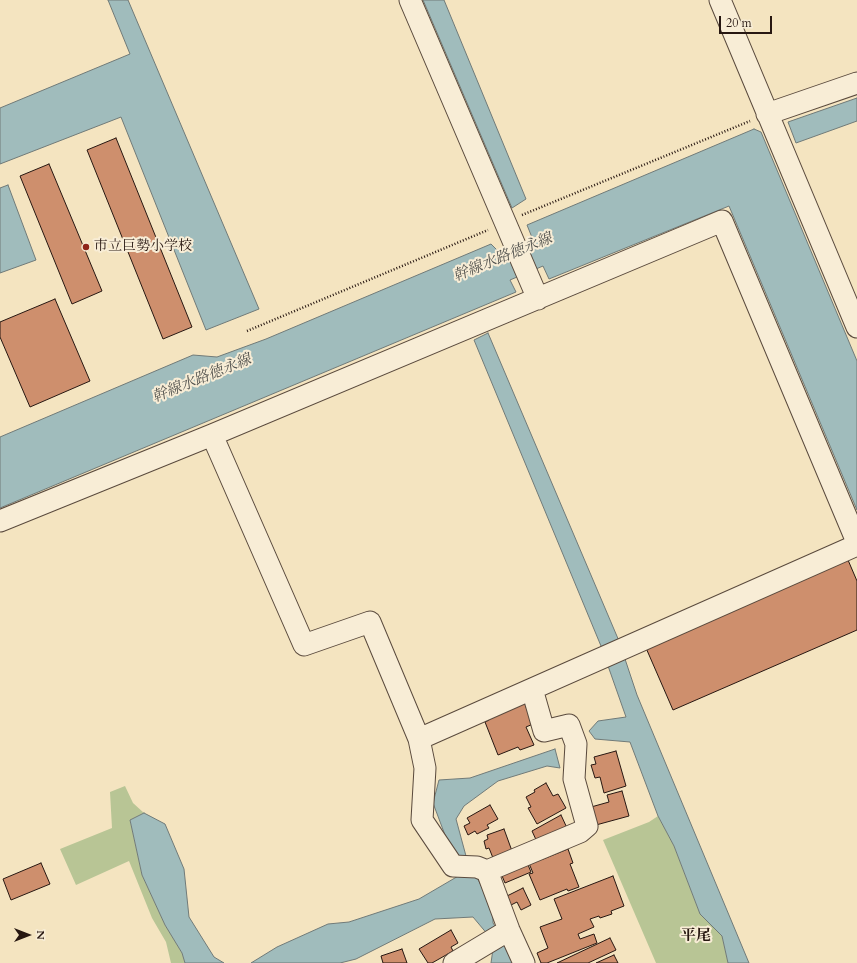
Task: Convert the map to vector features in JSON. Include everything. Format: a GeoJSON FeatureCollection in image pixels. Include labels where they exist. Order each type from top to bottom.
{"type":"FeatureCollection","features":[{"type":"Feature","properties":{"kind":"street"},"geometry":{"type":"LineString","coordinates":[[410,0],[504,223],[538,299]]}},
{"type":"Feature","properties":{"kind":"street"},"geometry":{"type":"LineString","coordinates":[[720,0],[857,327]]}},
{"type":"Feature","properties":{"kind":"street"},"geometry":{"type":"LineString","coordinates":[[767,114],[857,83]]}},
{"type":"Feature","properties":{"kind":"street"},"geometry":{"type":"LineString","coordinates":[[0,521],[212,435],[722,221],[857,542]]}},
{"type":"Feature","properties":{"kind":"street"},"geometry":{"type":"LineString","coordinates":[[212,435],[304,646],[370,622],[419,739],[425,768],[422,820],[453,866],[482,869],[580,832],[587,826],[574,779],[576,744],[569,725],[544,731],[532,689]]}},
{"type":"Feature","properties":{"kind":"street"},"geometry":{"type":"LineString","coordinates":[[419,739],[857,545]]}},
{"type":"Feature","properties":{"kind":"street"},"geometry":{"type":"LineString","coordinates":[[482,869],[524,963]]}},
{"type":"Feature","properties":{"kind":"street"},"geometry":{"type":"LineString","coordinates":[[454,963],[509,930]]}},
{"type":"Feature","properties":{"kind":"path"},"geometry":{"type":"LineString","coordinates":[[247,331],[767,114]]}},
{"type":"Feature","properties":{"kind":"green space"},"geometry":{"type":"Polygon","coordinates":[[[125,786],[133,803],[144,813],[130,820],[142,875],[165,925],[182,953],[185,963],[171,963],[166,942],[152,918],[129,861],[76,885],[60,849],[112,828],[110,792],[125,786]]]}},
{"type":"Feature","properties":{"kind":"green space"},"geometry":{"type":"Polygon","coordinates":[[[658,816],[674,846],[700,914],[722,936],[728,963],[656,963],[603,840],[649,822],[658,816]]]}},
{"type":"Feature","properties":{"kind":"water"},"geometry":{"type":"Polygon","coordinates":[[[108,0],[128,0],[259,309],[206,330],[121,117],[0,164],[0,108],[130,54],[108,0]]]}},
{"type":"Feature","properties":{"kind":"water"},"geometry":{"type":"Polygon","coordinates":[[[423,0],[444,0],[526,199],[512,208],[423,0]]]}},
{"type":"Feature","properties":{"kind":"water"},"geometry":{"type":"Polygon","coordinates":[[[857,98],[857,121],[796,143],[788,122],[857,98]]]}},
{"type":"Feature","properties":{"kind":"water","name":"幹線水路徳永線"},"geometry":{"type":"Polygon","coordinates":[[[754,129],[761,132],[857,361],[857,510],[729,206],[549,279],[543,266],[510,280],[516,292],[0,508],[0,437],[193,355],[217,357],[266,339],[491,244],[499,252],[533,240],[527,225],[754,129]]]}},
{"type":"Feature","properties":{"kind":"water"},"geometry":{"type":"Polygon","coordinates":[[[8,185],[36,260],[0,273],[0,188],[8,185]]]}},
{"type":"Feature","properties":{"kind":"water"},"geometry":{"type":"Polygon","coordinates":[[[488,333],[619,641],[637,695],[749,963],[728,963],[722,936],[700,914],[674,846],[658,816],[630,742],[595,739],[589,731],[598,721],[626,717],[601,646],[474,340],[488,333]]]}},
{"type":"Feature","properties":{"kind":"water"},"geometry":{"type":"Polygon","coordinates":[[[555,749],[560,768],[547,766],[498,781],[464,806],[456,819],[466,856],[493,909],[493,923],[507,944],[515,963],[491,963],[494,942],[473,917],[435,919],[356,959],[340,963],[251,963],[277,947],[328,924],[349,922],[419,899],[460,875],[433,803],[439,780],[470,778],[555,749]]]}},
{"type":"Feature","properties":{"kind":"water"},"geometry":{"type":"Polygon","coordinates":[[[144,813],[165,824],[184,869],[189,917],[214,957],[224,963],[185,963],[182,953],[165,925],[142,875],[130,820],[144,813]]]}},
{"type":"Feature","properties":{"kind":"building"},"geometry":{"type":"Polygon","coordinates":[[[116,138],[192,327],[163,339],[87,150],[116,138]]]}},
{"type":"Feature","properties":{"kind":"building"},"geometry":{"type":"Polygon","coordinates":[[[49,164],[102,291],[72,304],[20,176],[49,164]]]}},
{"type":"Feature","properties":{"kind":"building"},"geometry":{"type":"Polygon","coordinates":[[[55,299],[90,381],[30,407],[0,337],[0,322],[55,299]]]}},
{"type":"Feature","properties":{"kind":"building"},"geometry":{"type":"Polygon","coordinates":[[[848,560],[857,581],[857,630],[673,710],[646,648],[848,560]]]}},
{"type":"Feature","properties":{"kind":"building"},"geometry":{"type":"Polygon","coordinates":[[[524,702],[533,724],[526,727],[534,745],[520,750],[518,747],[498,755],[485,722],[489,720],[487,716],[524,702]]]}},
{"type":"Feature","properties":{"kind":"building"},"geometry":{"type":"Polygon","coordinates":[[[616,751],[626,786],[604,793],[600,777],[595,778],[591,765],[596,764],[594,757],[616,751]]]}},
{"type":"Feature","properties":{"kind":"building"},"geometry":{"type":"Polygon","coordinates":[[[546,783],[553,796],[558,794],[566,808],[537,824],[528,808],[531,807],[526,797],[546,783]]]}},
{"type":"Feature","properties":{"kind":"building"},"geometry":{"type":"Polygon","coordinates":[[[622,791],[629,816],[596,825],[591,807],[609,802],[607,795],[622,791]]]}},
{"type":"Feature","properties":{"kind":"building"},"geometry":{"type":"Polygon","coordinates":[[[490,805],[498,819],[487,825],[489,828],[477,834],[475,831],[468,835],[464,826],[470,823],[467,818],[490,805]]]}},
{"type":"Feature","properties":{"kind":"building"},"geometry":{"type":"Polygon","coordinates":[[[561,815],[567,828],[538,844],[532,831],[561,815]]]}},
{"type":"Feature","properties":{"kind":"building"},"geometry":{"type":"Polygon","coordinates":[[[504,829],[512,851],[493,858],[489,848],[486,849],[484,841],[488,839],[487,835],[504,829]]]}},
{"type":"Feature","properties":{"kind":"building"},"geometry":{"type":"Polygon","coordinates":[[[568,849],[573,863],[570,864],[579,887],[568,891],[567,889],[540,900],[529,874],[533,873],[528,861],[542,856],[543,859],[568,849]]]}},
{"type":"Feature","properties":{"kind":"building"},"geometry":{"type":"Polygon","coordinates":[[[526,860],[531,872],[505,883],[500,871],[526,860]]]}},
{"type":"Feature","properties":{"kind":"building"},"geometry":{"type":"Polygon","coordinates":[[[41,863],[50,884],[11,900],[3,879],[41,863]]]}},
{"type":"Feature","properties":{"kind":"building"},"geometry":{"type":"Polygon","coordinates":[[[613,876],[624,906],[611,911],[612,914],[600,918],[599,916],[590,919],[594,927],[578,934],[580,939],[594,934],[597,943],[547,963],[541,963],[537,953],[548,948],[540,927],[562,919],[554,899],[613,876]]]}},
{"type":"Feature","properties":{"kind":"building"},"geometry":{"type":"Polygon","coordinates":[[[523,888],[531,905],[521,910],[517,902],[511,905],[507,896],[523,888]]]}},
{"type":"Feature","properties":{"kind":"building"},"geometry":{"type":"Polygon","coordinates":[[[451,930],[458,943],[451,947],[453,951],[432,963],[428,963],[419,949],[451,930]]]}},
{"type":"Feature","properties":{"kind":"building"},"geometry":{"type":"Polygon","coordinates":[[[610,938],[616,950],[588,963],[557,963],[610,938]]]}},
{"type":"Feature","properties":{"kind":"building"},"geometry":{"type":"Polygon","coordinates":[[[402,949],[407,963],[383,963],[381,956],[402,949]]]}},
{"type":"Feature","properties":{"kind":"building"},"geometry":{"type":"Polygon","coordinates":[[[614,955],[618,963],[596,963],[614,955]]]}},
{"type":"Feature","properties":{"kind":"place","name":"市立巨勢小学校"},"geometry":{"type":"Point","coordinates":[86,247]}},
{"type":"Feature","properties":{"kind":"district","name":"平尾"},"geometry":{"type":"Point","coordinates":[696,937]}}]}
